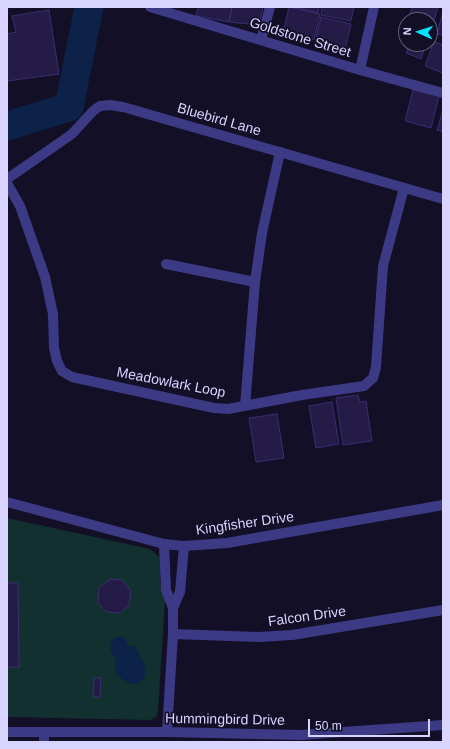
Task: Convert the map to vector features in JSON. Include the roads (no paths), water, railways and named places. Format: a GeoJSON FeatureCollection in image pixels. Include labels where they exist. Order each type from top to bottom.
{"type":"FeatureCollection","features":[{"type":"Feature","properties":{"kind":"street","name":"Goldstone Street"},"geometry":{"type":"LineString","coordinates":[[150,7],[183,12],[261,40],[443,93]]}},
{"type":"Feature","properties":{"kind":"street"},"geometry":{"type":"LineString","coordinates":[[261,40],[270,7]]}},
{"type":"Feature","properties":{"kind":"street"},"geometry":{"type":"LineString","coordinates":[[360,70],[374,7]]}},
{"type":"Feature","properties":{"kind":"street","name":"Bluebird Lane"},"geometry":{"type":"LineString","coordinates":[[7,179],[64,141],[93,111],[100,106],[110,106],[123,107],[443,199]]}},
{"type":"Feature","properties":{"kind":"street"},"geometry":{"type":"LineString","coordinates":[[245,406],[255,282],[262,233],[280,152]]}},
{"type":"Feature","properties":{"kind":"street","name":"Meadowlark Loop"},"geometry":{"type":"LineString","coordinates":[[7,183],[20,206],[45,277],[53,314],[54,348],[57,361],[62,371],[72,377],[214,408],[228,409],[302,394],[364,386],[373,378],[376,367],[383,266],[404,188]]}},
{"type":"Feature","properties":{"kind":"street"},"geometry":{"type":"LineString","coordinates":[[166,264],[255,282]]}},
{"type":"Feature","properties":{"kind":"street","name":"Kingfisher Drive"},"geometry":{"type":"LineString","coordinates":[[7,502],[164,544],[184,546],[227,543],[443,505]]}},
{"type":"Feature","properties":{"kind":"street"},"geometry":{"type":"LineString","coordinates":[[164,544],[166,590],[173,608],[173,634],[167,732]]}},
{"type":"Feature","properties":{"kind":"street"},"geometry":{"type":"LineString","coordinates":[[173,608],[180,592],[184,546]]}},
{"type":"Feature","properties":{"kind":"street","name":"Falcon Drive"},"geometry":{"type":"LineString","coordinates":[[173,634],[259,637],[292,635],[443,610]]}},
{"type":"Feature","properties":{"kind":"street","name":"Hummingbird Drive"},"geometry":{"type":"LineString","coordinates":[[7,732],[44,737],[167,732],[300,735],[443,725]]}},
{"type":"Feature","properties":{"kind":"water"},"geometry":{"type":"Polygon","coordinates":[[[119,636],[126,638],[127,644],[136,647],[146,669],[142,680],[136,684],[128,683],[122,679],[117,674],[115,669],[116,660],[111,652],[110,646],[112,640],[119,636]]]}},
{"type":"Feature","properties":{"kind":"waterway"},"geometry":{"type":"LineString","coordinates":[[7,126],[69,107],[89,7]]}}]}
